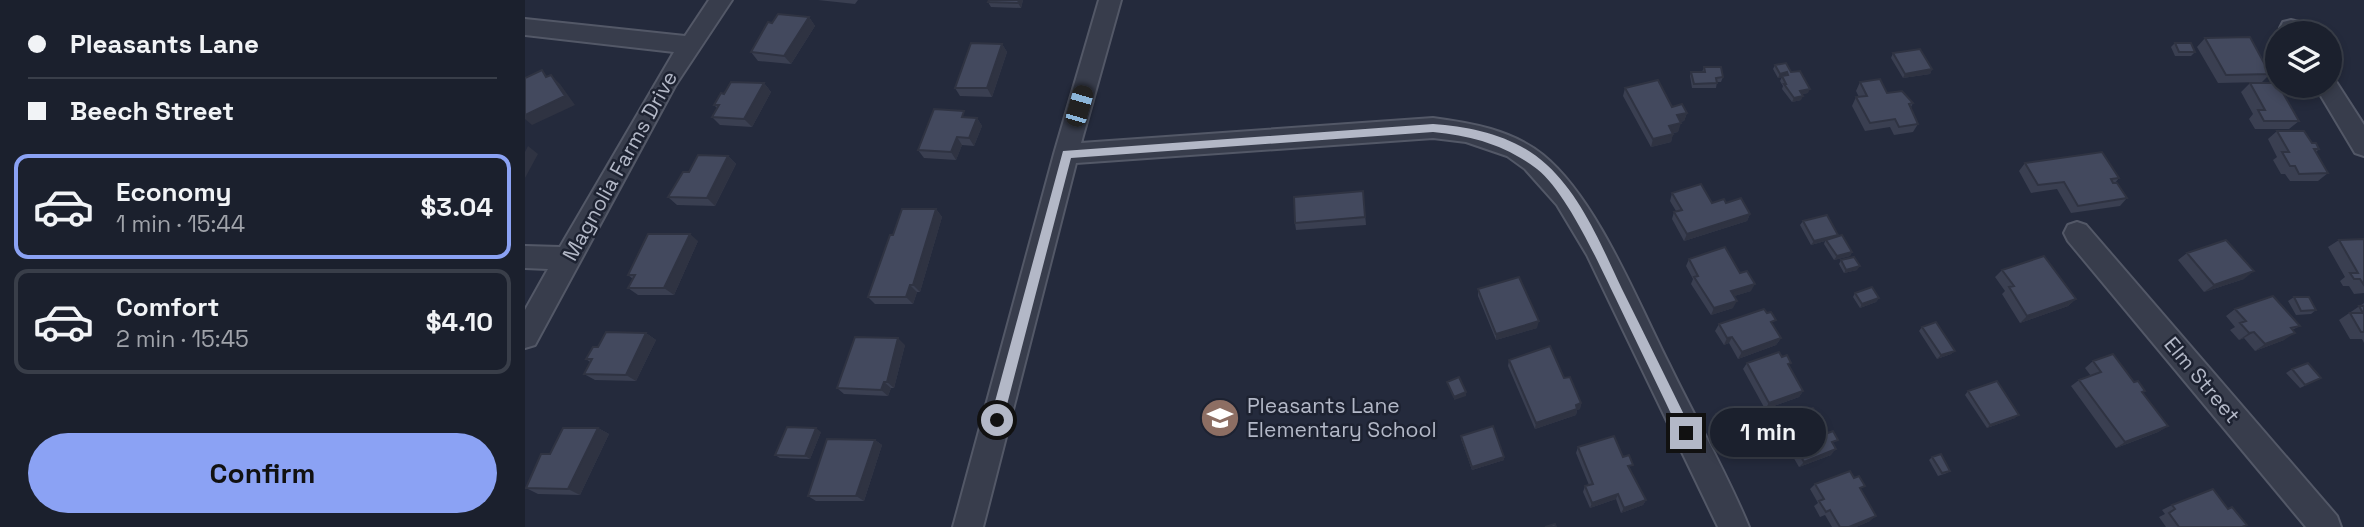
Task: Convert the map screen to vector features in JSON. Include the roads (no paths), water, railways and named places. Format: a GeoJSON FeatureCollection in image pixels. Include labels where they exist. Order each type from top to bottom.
{"type":"FeatureCollection","features":[{"type":"Feature","properties":{"kind":"street","name":"Magnolia Farms Drive"},"geometry":{"type":"LineString","coordinates":[[525,336],[688,46],[721,0]]}},
{"type":"Feature","properties":{"kind":"street"},"geometry":{"type":"LineString","coordinates":[[968,527],[1066,154],[1110,0]]}},
{"type":"Feature","properties":{"kind":"street"},"geometry":{"type":"LineString","coordinates":[[525,27],[688,46]]}},
{"type":"Feature","properties":{"kind":"street"},"geometry":{"type":"LineString","coordinates":[[2334,98],[2364,146]]}},
{"type":"Feature","properties":{"kind":"street"},"geometry":{"type":"LineString","coordinates":[[1066,154],[1433,128],[1463,131],[1515,148],[1544,168],[1584,226],[1734,527]]}},
{"type":"Feature","properties":{"kind":"street","name":"Elm Street"},"geometry":{"type":"LineString","coordinates":[[2077,233],[2326,527]]}},
{"type":"Feature","properties":{"kind":"street"},"geometry":{"type":"LineString","coordinates":[[525,257],[568,259]]}},
{"type":"Feature","properties":{"kind":"place","name":"Pleasants Lane Elementary School"},"geometry":{"type":"Point","coordinates":[1220,418]}}]}
